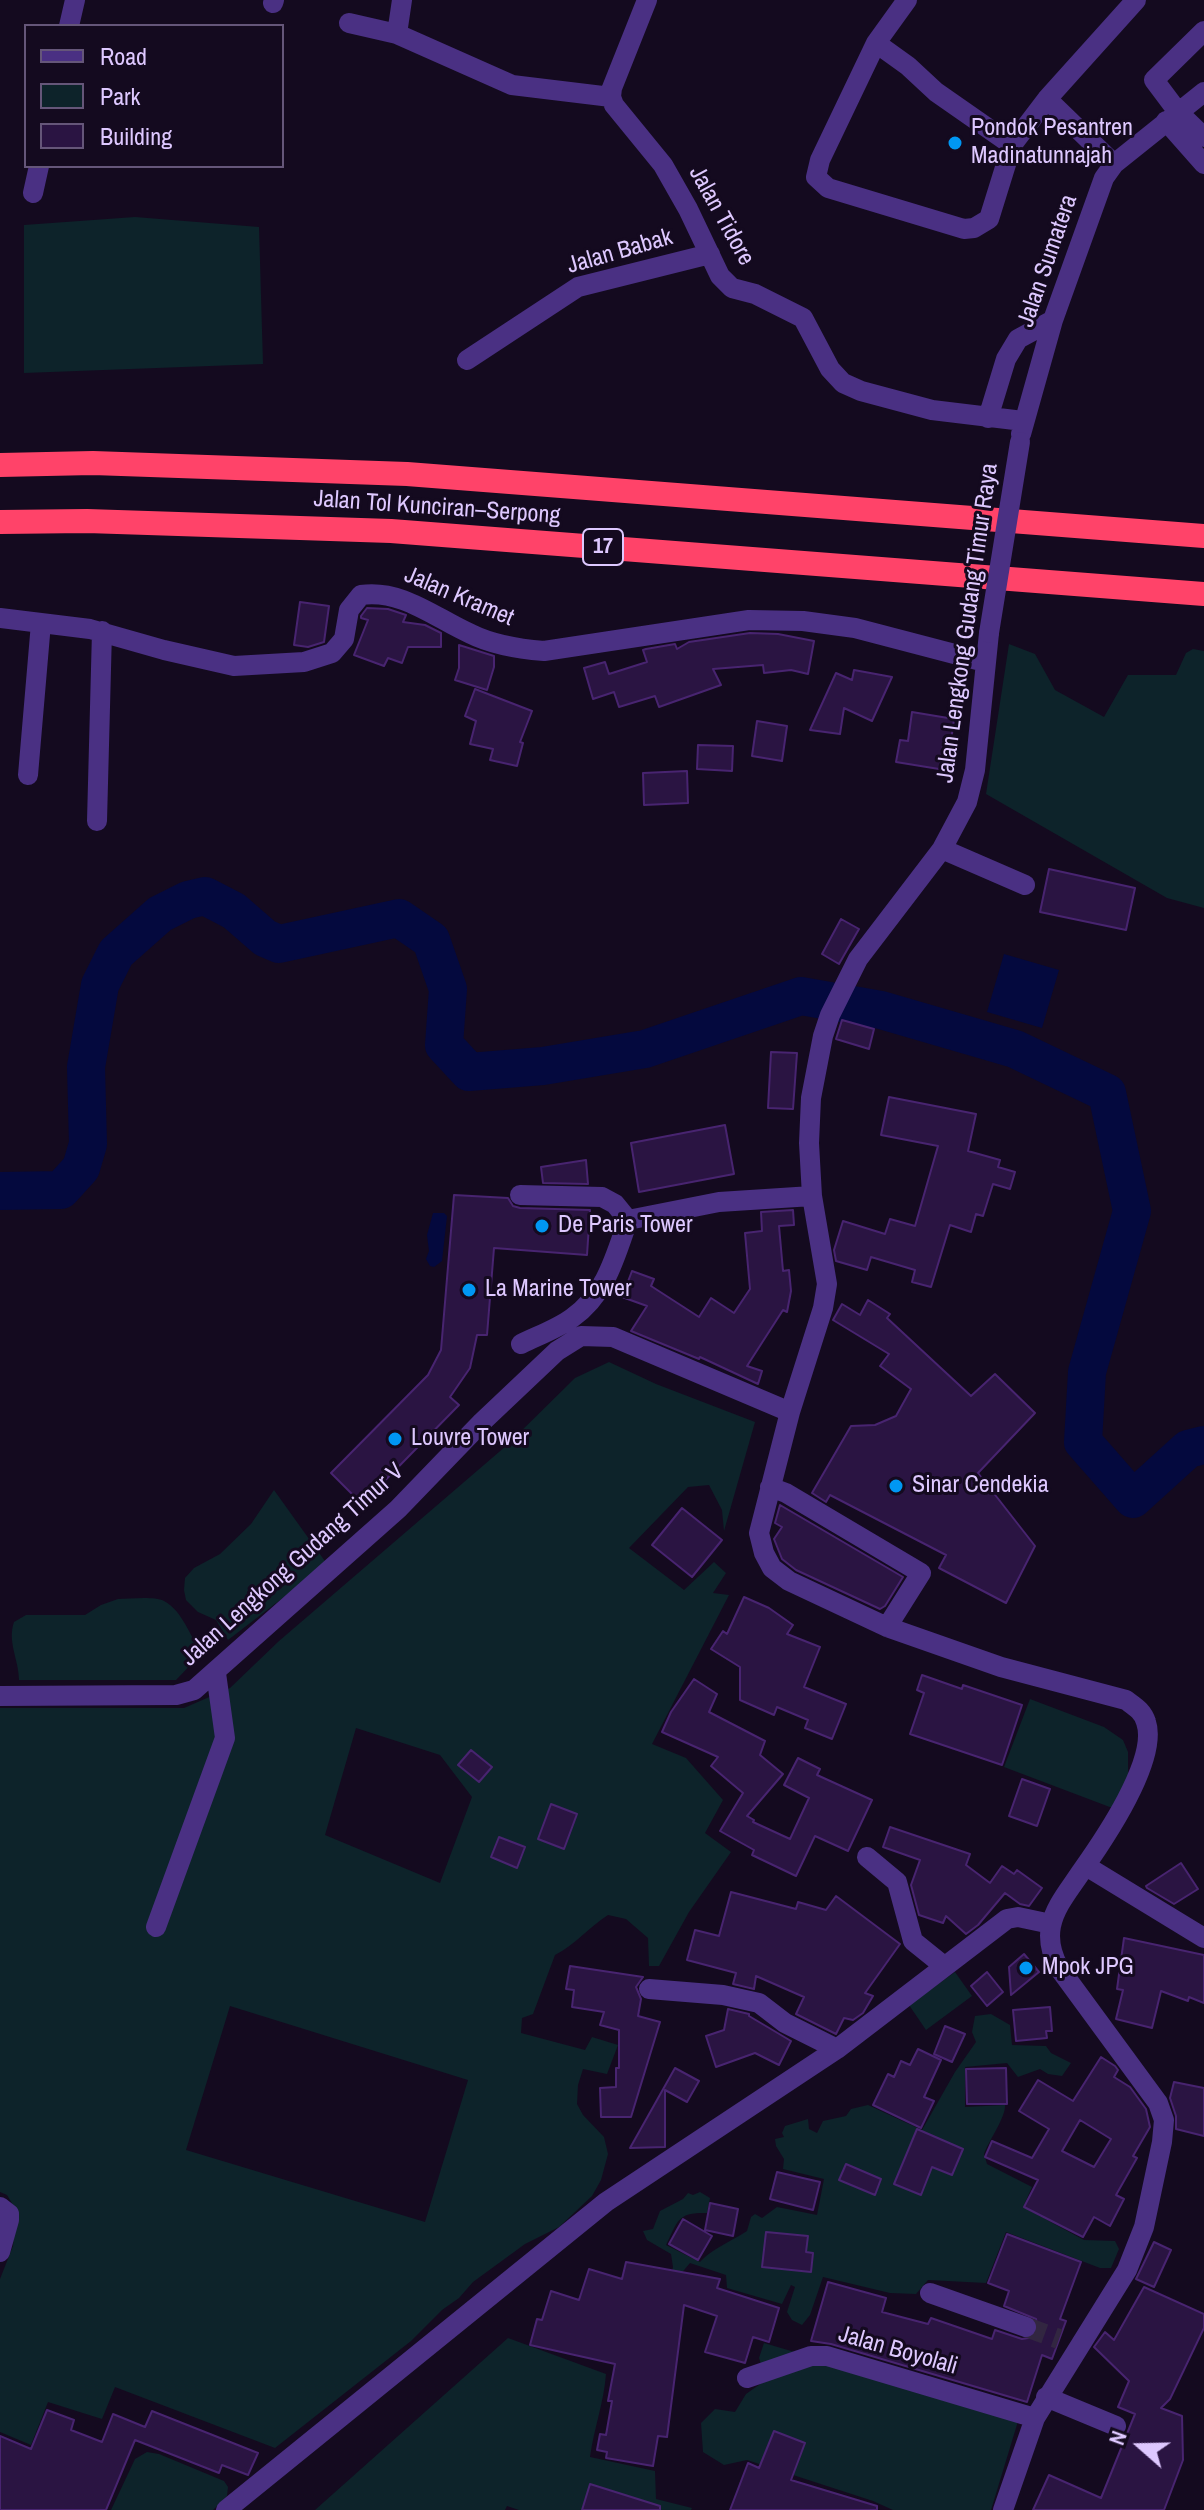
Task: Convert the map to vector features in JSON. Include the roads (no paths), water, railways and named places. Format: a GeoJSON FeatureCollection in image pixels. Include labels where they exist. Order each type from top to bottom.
{"type":"FeatureCollection","features":[{"type":"Feature","properties":{"kind":"highway","name":"Jalan Tol Kunciran–Serpong"},"geometry":{"type":"LineString","coordinates":[[0,465],[93,463],[407,474],[1204,536]]}},
{"type":"Feature","properties":{"kind":"highway","name":"Jalan Tol Kunciran–Serpong"},"geometry":{"type":"LineString","coordinates":[[0,522],[87,521],[391,531],[1204,594]]}},
{"type":"Feature","properties":{"kind":"street"},"geometry":{"type":"LineString","coordinates":[[69,24],[75,0]]}},
{"type":"Feature","properties":{"kind":"street"},"geometry":{"type":"LineString","coordinates":[[397,34],[402,0]]}},
{"type":"Feature","properties":{"kind":"street"},"geometry":{"type":"LineString","coordinates":[[349,23],[397,34],[512,85],[611,97],[647,0]]}},
{"type":"Feature","properties":{"kind":"street"},"geometry":{"type":"LineString","coordinates":[[907,0],[876,43],[820,160],[816,177],[822,185],[964,229],[974,228],[989,219],[1012,145],[1047,99],[1136,0]]}},
{"type":"Feature","properties":{"kind":"street"},"geometry":{"type":"LineString","coordinates":[[1204,31],[1154,80],[1172,116],[1204,164]]}},
{"type":"Feature","properties":{"kind":"street"},"geometry":{"type":"LineString","coordinates":[[876,43],[908,66],[936,92],[1012,145]]}},
{"type":"Feature","properties":{"kind":"street","name":"Jalan Sumatera"},"geometry":{"type":"LineString","coordinates":[[1020,442],[1023,421],[1053,320],[1104,178],[1114,164],[1204,92]]}},
{"type":"Feature","properties":{"kind":"street","name":"Jalan Tidore"},"geometry":{"type":"LineString","coordinates":[[611,97],[614,105],[663,165],[720,276],[732,288],[765,299],[803,318],[830,369],[843,383],[861,391],[932,410],[1023,421]]}},
{"type":"Feature","properties":{"kind":"street"},"geometry":{"type":"LineString","coordinates":[[1047,99],[1114,164]]}},
{"type":"Feature","properties":{"kind":"street"},"geometry":{"type":"LineString","coordinates":[[1172,116],[1204,137]]}},
{"type":"Feature","properties":{"kind":"street"},"geometry":{"type":"LineString","coordinates":[[33,193],[39,168]]}},
{"type":"Feature","properties":{"kind":"street","name":"Jalan Babak"},"geometry":{"type":"LineString","coordinates":[[467,360],[578,287],[710,254]]}},
{"type":"Feature","properties":{"kind":"street"},"geometry":{"type":"LineString","coordinates":[[988,418],[1006,359],[1018,339],[1053,320]]}},
{"type":"Feature","properties":{"kind":"street","name":"Jalan Lengkong Gudang Timur Raya"},"geometry":{"type":"LineString","coordinates":[[1020,442],[989,633],[972,786],[967,802],[942,849],[858,959],[830,1015],[817,1061],[809,1143],[812,1196],[827,1284],[823,1308],[790,1412],[759,1533],[772,1568],[789,1581],[887,1627],[1001,1667],[1126,1700],[1139,1709],[1147,1723],[1148,1742],[1142,1768],[1128,1799],[1057,1908],[1051,1924]]}},
{"type":"Feature","properties":{"kind":"street","name":"Jalan Kramet"},"geometry":{"type":"LineString","coordinates":[[0,618],[102,631],[164,650],[234,666],[304,662],[332,653],[344,639],[349,610],[361,595],[379,592],[408,602],[472,635],[516,649],[544,651],[749,620],[803,621],[855,628],[985,662]]}},
{"type":"Feature","properties":{"kind":"street"},"geometry":{"type":"LineString","coordinates":[[28,775],[41,623]]}},
{"type":"Feature","properties":{"kind":"street"},"geometry":{"type":"LineString","coordinates":[[97,821],[102,631]]}},
{"type":"Feature","properties":{"kind":"street"},"geometry":{"type":"LineString","coordinates":[[942,849],[1025,885]]}},
{"type":"Feature","properties":{"kind":"street"},"geometry":{"type":"LineString","coordinates":[[520,1195],[602,1197],[615,1204],[628,1220]]}},
{"type":"Feature","properties":{"kind":"street"},"geometry":{"type":"LineString","coordinates":[[628,1220],[719,1202],[812,1196]]}},
{"type":"Feature","properties":{"kind":"street"},"geometry":{"type":"LineString","coordinates":[[521,1344],[571,1319],[594,1299],[610,1274],[628,1220]]}},
{"type":"Feature","properties":{"kind":"street","name":"Jalan Lengkong Gudang Timur V"},"geometry":{"type":"LineString","coordinates":[[0,1696],[176,1695],[194,1690],[398,1509],[482,1422],[557,1351],[581,1336],[613,1337],[790,1412]]}},
{"type":"Feature","properties":{"kind":"street"},"geometry":{"type":"LineString","coordinates":[[770,1487],[786,1493],[921,1573],[887,1627]]}},
{"type":"Feature","properties":{"kind":"street"},"geometry":{"type":"LineString","coordinates":[[156,1927],[225,1738],[216,1673]]}},
{"type":"Feature","properties":{"kind":"street"},"geometry":{"type":"LineString","coordinates":[[867,1857],[897,1882],[913,1941],[944,1966]]}},
{"type":"Feature","properties":{"kind":"street"},"geometry":{"type":"LineString","coordinates":[[1086,1866],[1204,1938]]}},
{"type":"Feature","properties":{"kind":"street"},"geometry":{"type":"LineString","coordinates":[[226,2510],[606,2202],[837,2049],[1007,1919],[1018,1917],[1051,1924],[1052,1954],[1059,1968],[1158,2103],[1164,2120],[1161,2156],[1144,2227],[1127,2270],[1103,2312],[1068,2342],[1035,2418],[1003,2510]]}},
{"type":"Feature","properties":{"kind":"street"},"geometry":{"type":"LineString","coordinates":[[649,1989],[723,1995],[759,2003],[785,2023],[837,2049]]}},
{"type":"Feature","properties":{"kind":"street"},"geometry":{"type":"LineString","coordinates":[[0,2207],[9,2214],[0,2252]]}},
{"type":"Feature","properties":{"kind":"street"},"geometry":{"type":"LineString","coordinates":[[930,2293],[1026,2327]]}},
{"type":"Feature","properties":{"kind":"street","name":"Jalan Boyolali"},"geometry":{"type":"LineString","coordinates":[[747,2378],[811,2356],[827,2356],[1035,2418]]}},
{"type":"Feature","properties":{"kind":"street"},"geometry":{"type":"LineString","coordinates":[[1046,2397],[1116,2426]]}},
{"type":"Feature","properties":{"kind":"waterway"},"geometry":{"type":"LineString","coordinates":[[0,1191],[61,1190],[81,1168],[88,1144],[86,1067],[100,985],[116,953],[160,914],[188,900],[205,896],[234,911],[265,938],[279,944],[399,918],[431,940],[448,989],[444,1045],[469,1072],[543,1066],[645,1049],[801,996],[881,1010],[1015,1049],[1107,1093],[1132,1211],[1087,1372],[1083,1442],[1133,1499],[1188,1449],[1204,1445]]}},
{"type":"Feature","properties":{"kind":"tunnel"},"geometry":{"type":"LineString","coordinates":[[1026,2327],[1059,2339]]}},
{"type":"Feature","properties":{"kind":"place","name":"Pondok Pesantren Madinatunnajah"},"geometry":{"type":"Point","coordinates":[955,143]}},
{"type":"Feature","properties":{"kind":"place","name":"De Paris Tower"},"geometry":{"type":"Point","coordinates":[542,1226]}},
{"type":"Feature","properties":{"kind":"place","name":"La Marine Tower"},"geometry":{"type":"Point","coordinates":[469,1290]}},
{"type":"Feature","properties":{"kind":"place","name":"Louvre Tower"},"geometry":{"type":"Point","coordinates":[395,1439]}},
{"type":"Feature","properties":{"kind":"place","name":"Sinar Cendekia"},"geometry":{"type":"Point","coordinates":[896,1486]}},
{"type":"Feature","properties":{"kind":"place","name":"Mpok JPG"},"geometry":{"type":"Point","coordinates":[1026,1968]}}]}
